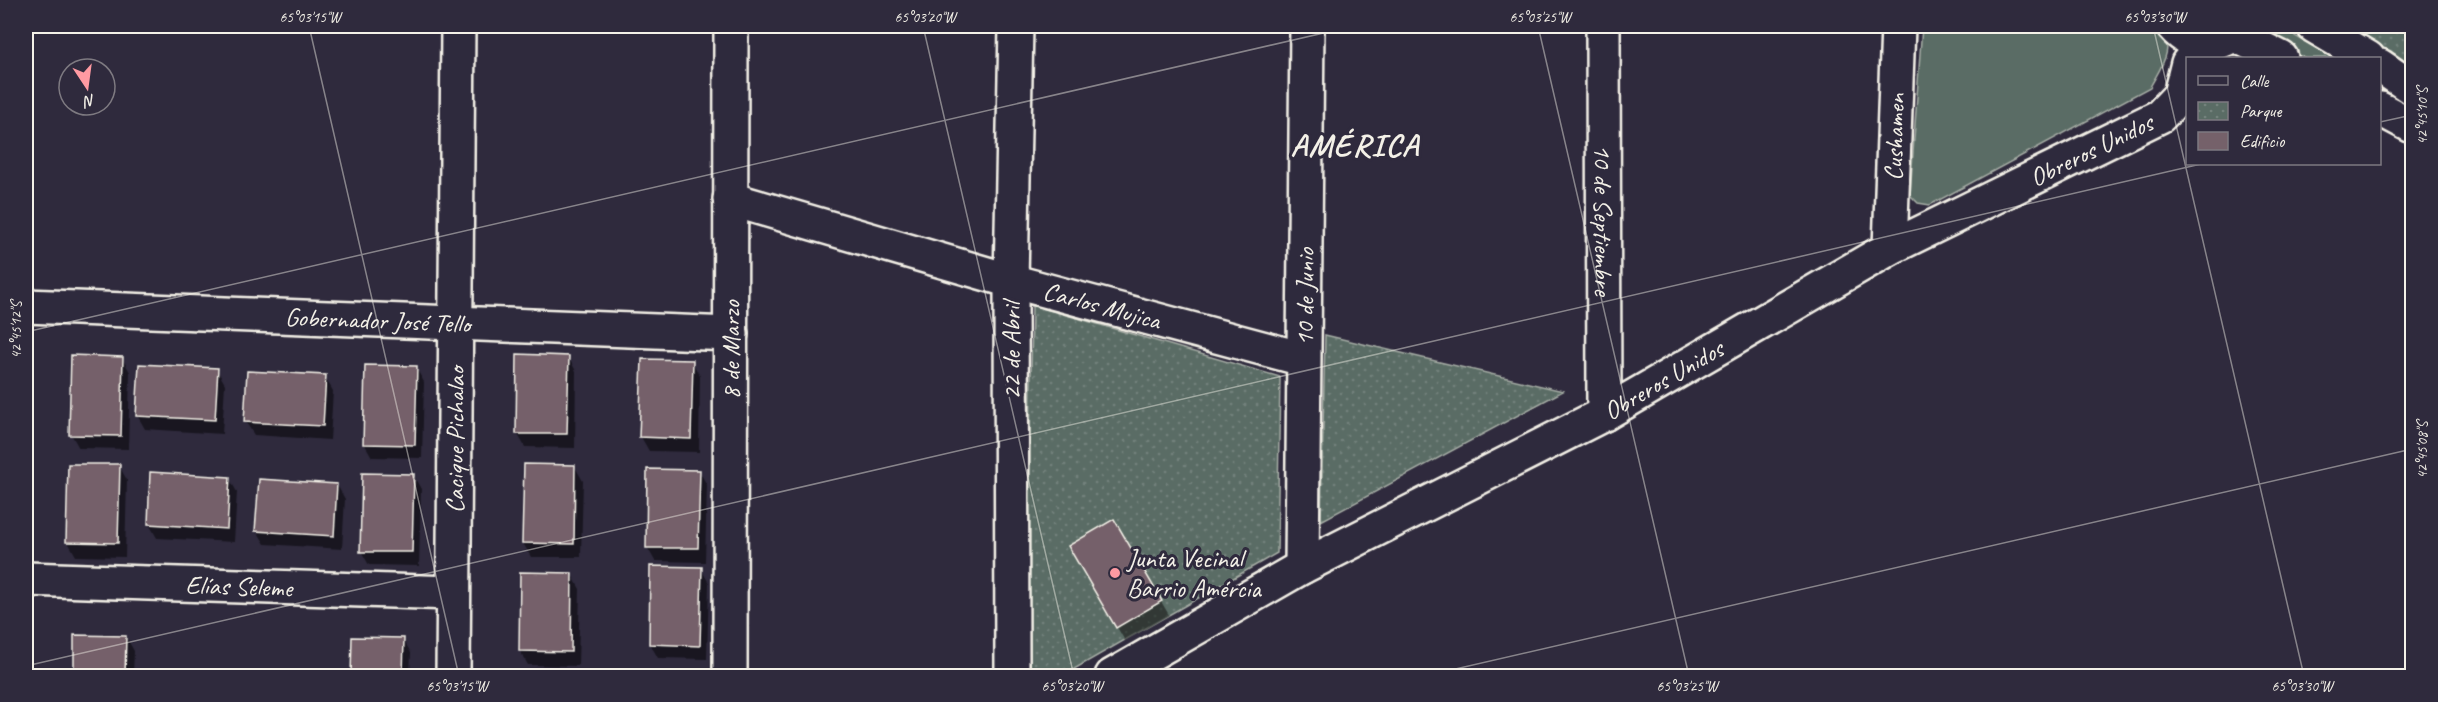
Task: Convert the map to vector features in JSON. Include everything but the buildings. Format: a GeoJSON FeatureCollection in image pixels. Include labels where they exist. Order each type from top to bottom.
{"type":"FeatureCollection","features":[{"type":"Feature","properties":{"kind":"street","name":"Cacique Pichalao"},"geometry":{"type":"LineString","coordinates":[[453,676],[458,26]]}},
{"type":"Feature","properties":{"kind":"street","name":"8 de Marzo"},"geometry":{"type":"LineString","coordinates":[[730,676],[731,26]]}},
{"type":"Feature","properties":{"kind":"street","name":"22 de Abril"},"geometry":{"type":"LineString","coordinates":[[1012,676],[1011,281],[1016,26]]}},
{"type":"Feature","properties":{"kind":"street","name":"10 de Junio"},"geometry":{"type":"LineString","coordinates":[[1302,567],[1307,26]]}},
{"type":"Feature","properties":{"kind":"street","name":"10 de Septiembre"},"geometry":{"type":"LineString","coordinates":[[1603,26],[1604,414]]}},
{"type":"Feature","properties":{"kind":"street","name":"Cushamen"},"geometry":{"type":"LineString","coordinates":[[1890,248],[1898,26]]}},
{"type":"Feature","properties":{"kind":"street"},"geometry":{"type":"LineString","coordinates":[[2314,26],[2366,57]]}},
{"type":"Feature","properties":{"kind":"street"},"geometry":{"type":"LineString","coordinates":[[2185,47],[2215,42],[2237,30],[2279,57]]}},
{"type":"Feature","properties":{"kind":"street","name":"Obreros Unidos"},"geometry":{"type":"LineString","coordinates":[[1112,676],[1302,567],[1604,414],[1890,248],[2160,116],[2180,95],[2185,47]]}},
{"type":"Feature","properties":{"kind":"street"},"geometry":{"type":"LineString","coordinates":[[2381,67],[2412,88]]}},
{"type":"Feature","properties":{"kind":"street"},"geometry":{"type":"LineString","coordinates":[[2381,110],[2412,126]]}},
{"type":"Feature","properties":{"kind":"street","name":"Carlos Mujica"},"geometry":{"type":"LineString","coordinates":[[730,199],[1011,281],[1303,359]]}},
{"type":"Feature","properties":{"kind":"street","name":"Gobernador José Tello"},"geometry":{"type":"LineString","coordinates":[[26,306],[731,334]]}},
{"type":"Feature","properties":{"kind":"street","name":"Elías Seleme"},"geometry":{"type":"LineString","coordinates":[[26,579],[453,593]]}},
{"type":"Feature","properties":{"kind":"green space"},"geometry":{"type":"Polygon","coordinates":[[[1922,26],[2159,26],[2164,34],[2167,50],[2163,64],[2150,87],[1930,205],[1918,203],[1910,195],[1922,26]]]}},
{"type":"Feature","properties":{"kind":"green space"},"geometry":{"type":"Polygon","coordinates":[[[2265,26],[2278,26],[2331,57],[2303,57],[2259,36],[2265,26]]]}},
{"type":"Feature","properties":{"kind":"green space"},"geometry":{"type":"Polygon","coordinates":[[[2339,26],[2412,26],[2412,69],[2339,26]]]}},
{"type":"Feature","properties":{"kind":"green space"},"geometry":{"type":"Polygon","coordinates":[[[1032,305],[1280,377],[1277,553],[1062,676],[1027,676],[1032,305]]]}},
{"type":"Feature","properties":{"kind":"green space"},"geometry":{"type":"Polygon","coordinates":[[[1325,335],[1563,391],[1321,521],[1325,335]]]}},
{"type":"Feature","properties":{"kind":"place","name":"Junta Vecinal Barrio Amércia"},"geometry":{"type":"Point","coordinates":[1115,573]}},
{"type":"Feature","properties":{"kind":"district","name":"AMÉRICA"},"geometry":{"type":"Point","coordinates":[1355,145]}}]}
